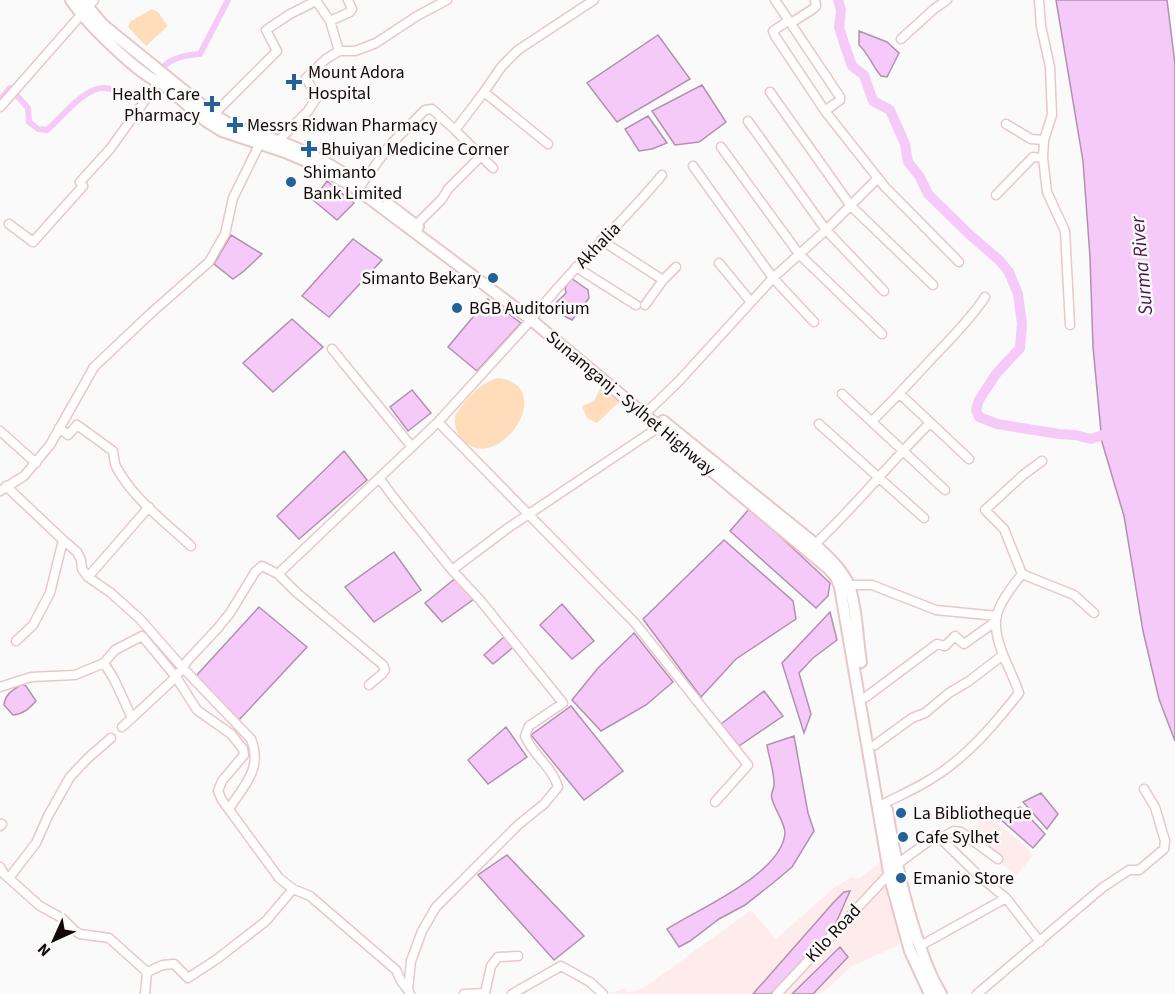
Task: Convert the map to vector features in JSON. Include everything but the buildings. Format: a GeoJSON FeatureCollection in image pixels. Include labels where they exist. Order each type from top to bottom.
{"type":"FeatureCollection","features":[{"type":"Feature","properties":{"kind":"main road","name":"Sunamganj - Sylhet Highway"},"geometry":{"type":"LineString","coordinates":[[71,0],[86,6],[132,63],[160,78],[163,84],[210,118],[222,131],[285,152],[357,189],[533,318],[659,427],[791,535],[836,577],[840,587],[861,697],[892,872],[910,951],[930,994]]}},
{"type":"Feature","properties":{"kind":"main road","name":"Sunamganj - Sylhet Highway"},"geometry":{"type":"LineString","coordinates":[[210,118],[278,141],[316,157],[361,185],[416,225],[533,318],[815,544],[831,561],[848,585],[853,602],[866,697],[885,803],[892,872],[934,982],[941,994]]}},
{"type":"Feature","properties":{"kind":"street"},"geometry":{"type":"LineString","coordinates":[[330,21],[350,12],[352,9],[348,0]]}},
{"type":"Feature","properties":{"kind":"street"},"geometry":{"type":"LineString","coordinates":[[278,141],[309,111],[317,97],[306,78],[326,59],[339,51],[355,51],[376,43],[417,16],[447,0]]}},
{"type":"Feature","properties":{"kind":"street"},"geometry":{"type":"LineString","coordinates":[[455,130],[502,66],[518,50],[594,0]]}},
{"type":"Feature","properties":{"kind":"street"},"geometry":{"type":"LineString","coordinates":[[775,0],[840,97],[840,100],[825,111]]}},
{"type":"Feature","properties":{"kind":"street"},"geometry":{"type":"LineString","coordinates":[[815,0],[816,6],[813,9],[773,30],[775,36],[825,111],[878,178],[959,262]]}},
{"type":"Feature","properties":{"kind":"street"},"geometry":{"type":"LineString","coordinates":[[901,39],[947,0]]}},
{"type":"Feature","properties":{"kind":"street"},"geometry":{"type":"LineString","coordinates":[[1039,0],[1041,26],[1050,67],[1052,115],[1044,140],[1043,158],[1047,192],[1065,231],[1070,326]]}},
{"type":"Feature","properties":{"kind":"street"},"geometry":{"type":"LineString","coordinates":[[210,118],[278,51],[266,30],[314,2],[317,2],[330,21],[339,51]]}},
{"type":"Feature","properties":{"kind":"street"},"geometry":{"type":"LineString","coordinates":[[0,107],[86,6]]}},
{"type":"Feature","properties":{"kind":"street"},"geometry":{"type":"LineString","coordinates":[[9,224],[33,242],[84,186],[80,182],[110,149],[160,78]]}},
{"type":"Feature","properties":{"kind":"street"},"geometry":{"type":"LineString","coordinates":[[484,92],[548,144]]}},
{"type":"Feature","properties":{"kind":"street"},"geometry":{"type":"LineString","coordinates":[[770,92],[851,206],[933,285]]}},
{"type":"Feature","properties":{"kind":"street"},"geometry":{"type":"LineString","coordinates":[[361,185],[390,145],[425,110],[432,109],[493,168]]}},
{"type":"Feature","properties":{"kind":"street"},"geometry":{"type":"LineString","coordinates":[[748,121],[826,230],[884,291]]}},
{"type":"Feature","properties":{"kind":"street"},"geometry":{"type":"LineString","coordinates":[[1006,124],[1031,139],[1044,140]]}},
{"type":"Feature","properties":{"kind":"street"},"geometry":{"type":"LineString","coordinates":[[229,809],[256,765],[256,751],[251,739],[140,619],[111,593],[88,577],[82,569],[77,552],[3,488],[24,476],[50,445],[94,367],[209,262],[225,234],[233,198],[259,145]]}},
{"type":"Feature","properties":{"kind":"street"},"geometry":{"type":"LineString","coordinates":[[721,147],[799,254],[882,334]]}},
{"type":"Feature","properties":{"kind":"street"},"geometry":{"type":"LineString","coordinates":[[416,225],[481,156]]}},
{"type":"Feature","properties":{"kind":"street"},"geometry":{"type":"LineString","coordinates":[[996,195],[1033,157],[1043,158]]}},
{"type":"Feature","properties":{"kind":"street"},"geometry":{"type":"LineString","coordinates":[[693,166],[773,278],[814,322]]}},
{"type":"Feature","properties":{"kind":"street","name":"Akhalia"},"geometry":{"type":"LineString","coordinates":[[278,574],[438,422],[576,267],[662,176]]}},
{"type":"Feature","properties":{"kind":"street"},"geometry":{"type":"LineString","coordinates":[[649,411],[773,278],[878,178]]}},
{"type":"Feature","properties":{"kind":"street"},"geometry":{"type":"LineString","coordinates":[[601,240],[663,280]]}},
{"type":"Feature","properties":{"kind":"street"},"geometry":{"type":"LineString","coordinates":[[719,263],[751,302]]}},
{"type":"Feature","properties":{"kind":"street"},"geometry":{"type":"LineString","coordinates":[[576,267],[641,305],[676,267]]}},
{"type":"Feature","properties":{"kind":"street"},"geometry":{"type":"LineString","coordinates":[[872,421],[900,394],[975,312],[985,297]]}},
{"type":"Feature","properties":{"kind":"street"},"geometry":{"type":"LineString","coordinates":[[332,349],[412,447]]}},
{"type":"Feature","properties":{"kind":"street"},"geometry":{"type":"LineString","coordinates":[[842,394],[945,490]]}},
{"type":"Feature","properties":{"kind":"street"},"geometry":{"type":"LineString","coordinates":[[900,394],[969,459]]}},
{"type":"Feature","properties":{"kind":"street"},"geometry":{"type":"LineString","coordinates":[[438,422],[635,623],[748,765],[715,801]]}},
{"type":"Feature","properties":{"kind":"street"},"geometry":{"type":"LineString","coordinates":[[815,544],[854,507],[878,477],[930,423]]}},
{"type":"Feature","properties":{"kind":"street"},"geometry":{"type":"LineString","coordinates":[[819,424],[924,518]]}},
{"type":"Feature","properties":{"kind":"street"},"geometry":{"type":"LineString","coordinates":[[59,428],[68,435],[77,425],[113,451],[116,468],[148,507],[191,546]]}},
{"type":"Feature","properties":{"kind":"street"},"geometry":{"type":"LineString","coordinates":[[452,570],[528,515],[659,427]]}},
{"type":"Feature","properties":{"kind":"street"},"geometry":{"type":"LineString","coordinates":[[0,431],[36,463]]}},
{"type":"Feature","properties":{"kind":"street"},"geometry":{"type":"LineString","coordinates":[[1042,461],[1023,474],[985,510],[1004,529],[1022,574],[1074,595],[1094,613]]}},
{"type":"Feature","properties":{"kind":"street"},"geometry":{"type":"LineString","coordinates":[[380,479],[452,570],[480,600],[563,703],[529,726],[525,736],[530,749],[555,777],[558,787],[544,804],[518,825],[436,908],[422,931],[411,961],[409,992]]}},
{"type":"Feature","properties":{"kind":"street"},"geometry":{"type":"LineString","coordinates":[[88,577],[148,507]]}},
{"type":"Feature","properties":{"kind":"street"},"geometry":{"type":"LineString","coordinates":[[16,642],[33,625],[50,593],[63,540]]}},
{"type":"Feature","properties":{"kind":"street"},"geometry":{"type":"LineString","coordinates":[[122,727],[176,677],[182,667],[224,621],[255,572],[262,566],[278,574],[296,592],[382,664],[385,669],[382,674],[369,685]]}},
{"type":"Feature","properties":{"kind":"street"},"geometry":{"type":"LineString","coordinates":[[866,697],[937,644],[945,646],[955,636],[964,644],[996,619],[1010,590],[1022,574]]}},
{"type":"Feature","properties":{"kind":"street"},"geometry":{"type":"LineString","coordinates":[[848,585],[872,585],[936,610],[996,619]]}},
{"type":"Feature","properties":{"kind":"street"},"geometry":{"type":"LineString","coordinates":[[885,803],[933,778],[984,735],[1018,693],[1003,655],[996,619]]}},
{"type":"Feature","properties":{"kind":"street"},"geometry":{"type":"LineString","coordinates":[[0,687],[31,677],[75,675],[104,663],[115,650],[142,636],[176,677],[197,710],[231,734],[243,749],[244,755],[222,782],[218,791],[222,800],[279,878],[310,896],[396,970],[409,992]]}},
{"type":"Feature","properties":{"kind":"street"},"geometry":{"type":"LineString","coordinates":[[875,745],[912,718],[925,713],[1003,655]]}},
{"type":"Feature","properties":{"kind":"street"},"geometry":{"type":"LineString","coordinates":[[104,663],[132,718]]}},
{"type":"Feature","properties":{"kind":"street"},"geometry":{"type":"LineString","coordinates":[[9,878],[36,843],[70,777],[111,738]]}},
{"type":"Feature","properties":{"kind":"street"},"geometry":{"type":"LineString","coordinates":[[977,994],[1102,888],[1129,870],[1138,870],[1164,849],[1165,841],[1155,807],[1144,789]]}},
{"type":"Feature","properties":{"kind":"street"},"geometry":{"type":"LineString","coordinates":[[941,838],[954,831],[961,832],[998,859]]}},
{"type":"Feature","properties":{"kind":"street"},"geometry":{"type":"LineString","coordinates":[[892,872],[937,835],[977,874],[1006,898],[1040,942]]}},
{"type":"Feature","properties":{"kind":"street"},"geometry":{"type":"LineString","coordinates":[[0,867],[40,906],[62,918],[80,934],[109,938],[147,972]]}},
{"type":"Feature","properties":{"kind":"street","name":"Kilo Road"},"geometry":{"type":"LineString","coordinates":[[777,994],[892,872]]}},
{"type":"Feature","properties":{"kind":"street","name":"Kilo Road"},"geometry":{"type":"LineString","coordinates":[[783,994],[892,872]]}},
{"type":"Feature","properties":{"kind":"street"},"geometry":{"type":"LineString","coordinates":[[147,972],[163,965],[174,964],[190,978],[266,921],[293,888]]}},
{"type":"Feature","properties":{"kind":"street"},"geometry":{"type":"LineString","coordinates":[[920,946],[1006,898]]}},
{"type":"Feature","properties":{"kind":"street"},"geometry":{"type":"LineString","coordinates":[[464,994],[485,994],[491,966],[498,957],[518,956]]}},
{"type":"Feature","properties":{"kind":"street"},"geometry":{"type":"LineString","coordinates":[[512,994],[561,966],[590,982],[603,994]]}},
{"type":"Feature","properties":{"kind":"street"},"geometry":{"type":"LineString","coordinates":[[146,994],[147,972]]}},
{"type":"Feature","properties":{"kind":"shaded area"},"geometry":{"type":"Polygon","coordinates":[[[152,9],[158,12],[168,26],[146,46],[128,27],[131,21],[152,9]]]}},
{"type":"Feature","properties":{"kind":"shaded area"},"geometry":{"type":"Polygon","coordinates":[[[498,378],[516,384],[524,396],[523,410],[517,425],[506,438],[492,447],[478,448],[459,436],[455,426],[455,416],[473,393],[491,380],[498,378]]]}},
{"type":"Feature","properties":{"kind":"shaded area"},"geometry":{"type":"Polygon","coordinates":[[[600,389],[619,402],[597,423],[587,418],[582,406],[594,401],[600,389]]]}},
{"type":"Feature","properties":{"kind":"shaded area"},"geometry":{"type":"Polygon","coordinates":[[[986,813],[1033,855],[1017,875],[966,837],[986,813]]]}},
{"type":"Feature","properties":{"kind":"shaded area"},"geometry":{"type":"Polygon","coordinates":[[[883,860],[904,939],[897,946],[852,966],[821,994],[610,994],[625,988],[627,993],[644,988],[751,910],[776,939],[834,888],[851,877],[858,879],[883,860]]]}},
{"type":"Feature","properties":{"kind":"water","name":"Surma River"},"geometry":{"type":"Polygon","coordinates":[[[1056,0],[1167,0],[1175,64],[1175,741],[1159,699],[1143,631],[1124,516],[1102,442],[1093,347],[1090,257],[1083,161],[1056,0]]]}},
{"type":"Feature","properties":{"kind":"water"},"geometry":{"type":"Polygon","coordinates":[[[859,31],[887,42],[899,53],[887,77],[881,76],[859,45],[859,31]]]}},
{"type":"Feature","properties":{"kind":"water"},"geometry":{"type":"Polygon","coordinates":[[[658,35],[690,79],[617,122],[587,83],[658,35]]]}},
{"type":"Feature","properties":{"kind":"water"},"geometry":{"type":"Polygon","coordinates":[[[702,85],[726,122],[699,142],[675,145],[652,111],[702,85]]]}},
{"type":"Feature","properties":{"kind":"water"},"geometry":{"type":"Polygon","coordinates":[[[648,116],[667,143],[639,151],[625,129],[648,116]]]}},
{"type":"Feature","properties":{"kind":"water"},"geometry":{"type":"Polygon","coordinates":[[[327,181],[354,203],[337,220],[313,200],[327,181]]]}},
{"type":"Feature","properties":{"kind":"water"},"geometry":{"type":"Polygon","coordinates":[[[231,235],[262,254],[233,279],[214,264],[231,235]]]}},
{"type":"Feature","properties":{"kind":"water"},"geometry":{"type":"Polygon","coordinates":[[[353,239],[382,260],[329,317],[302,296],[353,239]]]}},
{"type":"Feature","properties":{"kind":"water"},"geometry":{"type":"Polygon","coordinates":[[[571,278],[588,290],[589,298],[572,320],[558,313],[554,305],[566,293],[565,288],[571,278]]]}},
{"type":"Feature","properties":{"kind":"water"},"geometry":{"type":"Polygon","coordinates":[[[488,299],[521,323],[477,371],[448,347],[488,299]]]}},
{"type":"Feature","properties":{"kind":"water"},"geometry":{"type":"Polygon","coordinates":[[[292,319],[323,347],[273,392],[243,363],[292,319]]]}},
{"type":"Feature","properties":{"kind":"water"},"geometry":{"type":"Polygon","coordinates":[[[412,390],[431,413],[408,431],[390,407],[412,390]]]}},
{"type":"Feature","properties":{"kind":"water"},"geometry":{"type":"Polygon","coordinates":[[[344,451],[367,480],[299,539],[277,516],[344,451]]]}},
{"type":"Feature","properties":{"kind":"water"},"geometry":{"type":"Polygon","coordinates":[[[750,508],[830,583],[828,596],[816,608],[730,531],[750,508]]]}},
{"type":"Feature","properties":{"kind":"water"},"geometry":{"type":"Polygon","coordinates":[[[724,540],[793,601],[796,619],[736,659],[701,697],[643,619],[724,540]]]}},
{"type":"Feature","properties":{"kind":"water"},"geometry":{"type":"Polygon","coordinates":[[[394,552],[421,590],[374,622],[345,587],[394,552]]]}},
{"type":"Feature","properties":{"kind":"water"},"geometry":{"type":"Polygon","coordinates":[[[457,577],[474,599],[442,622],[425,603],[457,577]]]}},
{"type":"Feature","properties":{"kind":"water"},"geometry":{"type":"Polygon","coordinates":[[[562,604],[594,641],[572,659],[540,625],[562,604]]]}},
{"type":"Feature","properties":{"kind":"water"},"geometry":{"type":"Polygon","coordinates":[[[259,607],[307,647],[239,720],[195,677],[259,607]]]}},
{"type":"Feature","properties":{"kind":"water"},"geometry":{"type":"Polygon","coordinates":[[[830,612],[837,640],[813,658],[799,673],[811,714],[804,733],[782,663],[830,612]]]}},
{"type":"Feature","properties":{"kind":"water"},"geometry":{"type":"Polygon","coordinates":[[[634,633],[673,682],[646,705],[601,731],[572,700],[598,668],[634,633]]]}},
{"type":"Feature","properties":{"kind":"water"},"geometry":{"type":"Polygon","coordinates":[[[506,635],[516,645],[493,664],[484,655],[506,635]]]}},
{"type":"Feature","properties":{"kind":"water"},"geometry":{"type":"Polygon","coordinates":[[[22,684],[26,686],[36,701],[26,711],[13,715],[4,705],[5,701],[10,693],[22,684]]]}},
{"type":"Feature","properties":{"kind":"water"},"geometry":{"type":"Polygon","coordinates":[[[764,691],[783,716],[739,746],[721,724],[764,691]]]}},
{"type":"Feature","properties":{"kind":"water"},"geometry":{"type":"Polygon","coordinates":[[[571,706],[623,771],[584,800],[531,735],[571,706]]]}},
{"type":"Feature","properties":{"kind":"water"},"geometry":{"type":"Polygon","coordinates":[[[506,727],[527,757],[488,784],[468,760],[506,727]]]}},
{"type":"Feature","properties":{"kind":"water"},"geometry":{"type":"Polygon","coordinates":[[[794,736],[808,813],[814,831],[792,867],[745,905],[719,919],[679,947],[667,929],[737,889],[770,862],[780,848],[785,829],[771,797],[774,781],[767,745],[794,736]]]}},
{"type":"Feature","properties":{"kind":"water"},"geometry":{"type":"Polygon","coordinates":[[[1041,793],[1058,814],[1047,829],[1023,802],[1041,793]]]}},
{"type":"Feature","properties":{"kind":"water"},"geometry":{"type":"Polygon","coordinates":[[[1020,807],[1045,834],[1033,848],[999,818],[1020,807]]]}},
{"type":"Feature","properties":{"kind":"water"},"geometry":{"type":"Polygon","coordinates":[[[507,855],[584,936],[554,960],[478,875],[507,855]]]}},
{"type":"Feature","properties":{"kind":"water"},"geometry":{"type":"Polygon","coordinates":[[[850,891],[835,925],[771,994],[753,994],[833,903],[844,892],[850,891]]]}},
{"type":"Feature","properties":{"kind":"water"},"geometry":{"type":"Polygon","coordinates":[[[840,947],[848,957],[813,994],[792,994],[840,947]]]}},
{"type":"Feature","properties":{"kind":"waterway"},"geometry":{"type":"LineString","coordinates":[[163,67],[176,59],[200,54],[228,0]]}},
{"type":"Feature","properties":{"kind":"waterway"},"geometry":{"type":"LineString","coordinates":[[838,0],[841,10],[839,27],[852,66],[864,75],[873,101],[890,110],[905,144],[908,162],[920,177],[928,194],[999,260],[1009,272],[1018,294],[1022,324],[1020,348],[996,374],[979,400],[976,410],[979,417],[997,424],[1091,439],[1115,431]]}},
{"type":"Feature","properties":{"kind":"waterway"},"geometry":{"type":"LineString","coordinates":[[0,100],[10,88],[28,108],[29,122],[38,129],[47,130],[89,92],[104,88],[142,92]]}},
{"type":"Feature","properties":{"kind":"place","name":"Mount Adora Hospital"},"geometry":{"type":"Point","coordinates":[294,82]}},
{"type":"Feature","properties":{"kind":"place","name":"Health Care Pharmacy"},"geometry":{"type":"Point","coordinates":[212,104]}},
{"type":"Feature","properties":{"kind":"place","name":"Messrs Ridwan Pharmacy"},"geometry":{"type":"Point","coordinates":[235,125]}},
{"type":"Feature","properties":{"kind":"place","name":"Bhuiyan Medicine Corner"},"geometry":{"type":"Point","coordinates":[309,149]}},
{"type":"Feature","properties":{"kind":"place","name":"Shimanto Bank Limited"},"geometry":{"type":"Point","coordinates":[291,182]}},
{"type":"Feature","properties":{"kind":"place","name":"Simanto Bekary"},"geometry":{"type":"Point","coordinates":[493,278]}},
{"type":"Feature","properties":{"kind":"place","name":"BGB Auditorium"},"geometry":{"type":"Point","coordinates":[457,308]}},
{"type":"Feature","properties":{"kind":"place","name":"La Bibliotheque"},"geometry":{"type":"Point","coordinates":[901,813]}},
{"type":"Feature","properties":{"kind":"place","name":"Cafe Sylhet"},"geometry":{"type":"Point","coordinates":[903,837]}},
{"type":"Feature","properties":{"kind":"place","name":"Emanio Store"},"geometry":{"type":"Point","coordinates":[901,878]}}]}
